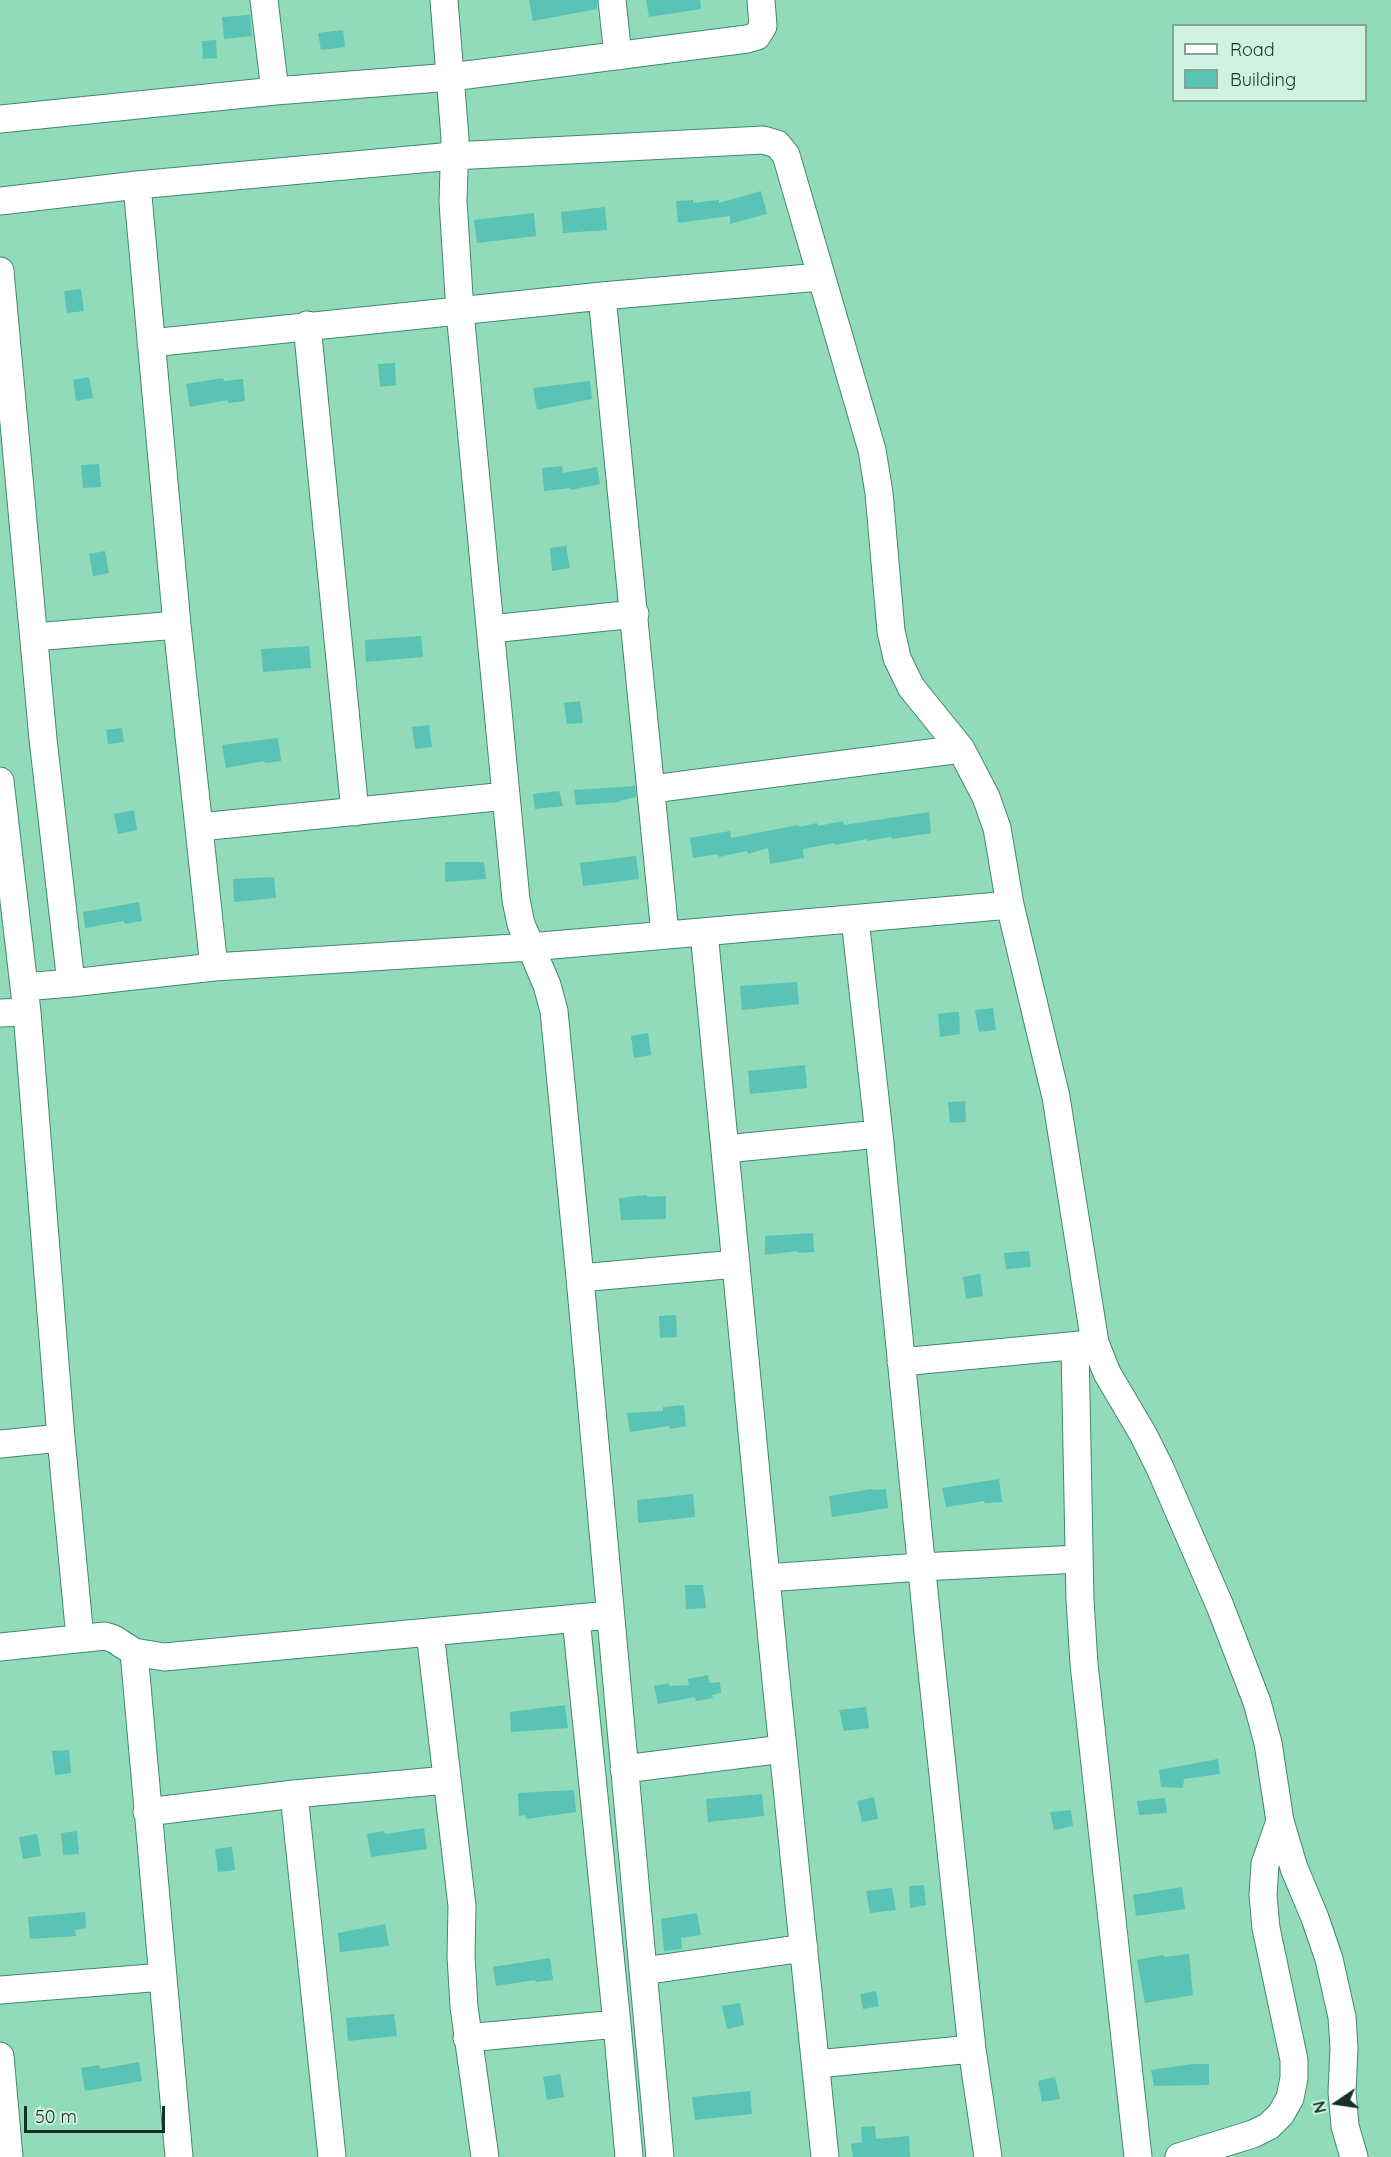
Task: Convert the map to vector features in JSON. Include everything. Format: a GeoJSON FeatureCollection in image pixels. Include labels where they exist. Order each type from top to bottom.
{"type":"FeatureCollection","features":[{"type":"Feature","properties":{"kind":"street"},"geometry":{"type":"LineString","coordinates":[[264,0],[275,91]]}},
{"type":"Feature","properties":{"kind":"street"},"geometry":{"type":"LineString","coordinates":[[444,0],[455,138],[453,201],[460,312],[516,900],[521,924],[547,985],[554,1011],[660,2157]]}},
{"type":"Feature","properties":{"kind":"street"},"geometry":{"type":"LineString","coordinates":[[612,0],[618,56]]}},
{"type":"Feature","properties":{"kind":"street"},"geometry":{"type":"LineString","coordinates":[[0,119],[275,91],[451,77],[752,38],[757,36],[763,26],[760,0]]}},
{"type":"Feature","properties":{"kind":"street"},"geometry":{"type":"LineString","coordinates":[[0,201],[137,185],[453,156],[763,140],[777,144],[786,155],[872,450],[879,493],[891,631],[897,658],[911,687],[961,749],[986,797],[997,828],[1010,905],[1056,1097],[1085,1345],[1079,1559],[1084,1664],[1138,2157]]}},
{"type":"Feature","properties":{"kind":"street"},"geometry":{"type":"LineString","coordinates":[[137,185],[177,624],[214,968]]}},
{"type":"Feature","properties":{"kind":"street"},"geometry":{"type":"LineString","coordinates":[[0,272],[34,637],[71,983]]}},
{"type":"Feature","properties":{"kind":"street"},"geometry":{"type":"LineString","coordinates":[[151,343],[307,325],[820,277]]}},
{"type":"Feature","properties":{"kind":"street"},"geometry":{"type":"LineString","coordinates":[[602,296],[665,934]]}},
{"type":"Feature","properties":{"kind":"street"},"geometry":{"type":"LineString","coordinates":[[307,325],[355,812]]}},
{"type":"Feature","properties":{"kind":"street"},"geometry":{"type":"LineString","coordinates":[[491,628],[635,614]]}},
{"type":"Feature","properties":{"kind":"street"},"geometry":{"type":"LineString","coordinates":[[34,637],[177,624]]}},
{"type":"Feature","properties":{"kind":"street"},"geometry":{"type":"LineString","coordinates":[[652,789],[961,749]]}},
{"type":"Feature","properties":{"kind":"street"},"geometry":{"type":"LineString","coordinates":[[0,781],[25,1000],[80,1638]]}},
{"type":"Feature","properties":{"kind":"street"},"geometry":{"type":"LineString","coordinates":[[200,826],[506,796]]}},
{"type":"Feature","properties":{"kind":"street"},"geometry":{"type":"LineString","coordinates":[[0,1013],[25,1000],[71,983],[214,968],[530,946],[1010,905]]}},
{"type":"Feature","properties":{"kind":"street"},"geometry":{"type":"LineString","coordinates":[[855,919],[972,2049],[988,2157]]}},
{"type":"Feature","properties":{"kind":"street"},"geometry":{"type":"LineString","coordinates":[[704,932],[766,1578],[825,2157]]}},
{"type":"Feature","properties":{"kind":"street"},"geometry":{"type":"LineString","coordinates":[[725,1149],[879,1134]]}},
{"type":"Feature","properties":{"kind":"street"},"geometry":{"type":"LineString","coordinates":[[580,1278],[736,1264]]}},
{"type":"Feature","properties":{"kind":"street"},"geometry":{"type":"LineString","coordinates":[[901,1362],[1085,1345]]}},
{"type":"Feature","properties":{"kind":"street"},"geometry":{"type":"LineString","coordinates":[[1085,1345],[1107,1373],[1160,1468],[1257,1702],[1268,1743],[1280,1821],[1294,1868],[1315,1918],[1332,1971],[1342,2017],[1342,2092],[1345,2126],[1354,2157]]}},
{"type":"Feature","properties":{"kind":"street"},"geometry":{"type":"LineString","coordinates":[[0,1444],[61,1438]]}},
{"type":"Feature","properties":{"kind":"street"},"geometry":{"type":"LineString","coordinates":[[766,1578],[1079,1559]]}},
{"type":"Feature","properties":{"kind":"street"},"geometry":{"type":"LineString","coordinates":[[0,1647],[105,1636],[134,1652],[164,1657],[610,1615]]}},
{"type":"Feature","properties":{"kind":"street"},"geometry":{"type":"LineString","coordinates":[[576,1618],[617,2024],[628,2157]]}},
{"type":"Feature","properties":{"kind":"street"},"geometry":{"type":"LineString","coordinates":[[430,1632],[462,1906],[461,1956],[467,2038],[485,2157]]}},
{"type":"Feature","properties":{"kind":"street"},"geometry":{"type":"LineString","coordinates":[[134,1652],[179,2157]]}},
{"type":"Feature","properties":{"kind":"street"},"geometry":{"type":"LineString","coordinates":[[624,1769],[783,1749]]}},
{"type":"Feature","properties":{"kind":"street"},"geometry":{"type":"LineString","coordinates":[[147,1812],[294,1794],[447,1780]]}},
{"type":"Feature","properties":{"kind":"street"},"geometry":{"type":"LineString","coordinates":[[294,1794],[332,2157]]}},
{"type":"Feature","properties":{"kind":"street"},"geometry":{"type":"LineString","coordinates":[[1179,2157],[1253,2134],[1269,2126],[1281,2115],[1290,2098],[1294,2078],[1294,2060],[1266,1928],[1263,1895],[1265,1864],[1280,1821]]}},
{"type":"Feature","properties":{"kind":"street"},"geometry":{"type":"LineString","coordinates":[[643,1971],[804,1948]]}},
{"type":"Feature","properties":{"kind":"street"},"geometry":{"type":"LineString","coordinates":[[0,1990],[162,1977]]}},
{"type":"Feature","properties":{"kind":"street"},"geometry":{"type":"LineString","coordinates":[[467,2038],[617,2024]]}},
{"type":"Feature","properties":{"kind":"street"},"geometry":{"type":"LineString","coordinates":[[816,2064],[972,2049]]}},
{"type":"Feature","properties":{"kind":"street"},"geometry":{"type":"LineString","coordinates":[[0,2056],[6,2157]]}},
{"type":"Feature","properties":{"kind":"building"},"geometry":{"type":"Polygon","coordinates":[[[529,0],[597,0],[597,9],[533,21],[529,0]]]}},
{"type":"Feature","properties":{"kind":"building"},"geometry":{"type":"Polygon","coordinates":[[[646,0],[700,0],[701,9],[649,17],[646,0]]]}},
{"type":"Feature","properties":{"kind":"building"},"geometry":{"type":"Polygon","coordinates":[[[250,15],[252,36],[224,39],[222,17],[250,15]]]}},
{"type":"Feature","properties":{"kind":"building"},"geometry":{"type":"Polygon","coordinates":[[[343,30],[345,47],[321,50],[318,33],[343,30]]]}},
{"type":"Feature","properties":{"kind":"building"},"geometry":{"type":"Polygon","coordinates":[[[216,40],[217,58],[203,59],[202,41],[216,40]]]}},
{"type":"Feature","properties":{"kind":"building"},"geometry":{"type":"Polygon","coordinates":[[[761,191],[767,214],[730,224],[730,216],[678,223],[676,201],[693,200],[693,203],[719,200],[719,203],[761,191]]]}},
{"type":"Feature","properties":{"kind":"building"},"geometry":{"type":"Polygon","coordinates":[[[605,207],[607,230],[563,233],[561,212],[605,207]]]}},
{"type":"Feature","properties":{"kind":"building"},"geometry":{"type":"Polygon","coordinates":[[[534,213],[536,236],[477,243],[474,220],[534,213]]]}},
{"type":"Feature","properties":{"kind":"building"},"geometry":{"type":"Polygon","coordinates":[[[81,289],[84,311],[67,313],[64,291],[81,289]]]}},
{"type":"Feature","properties":{"kind":"building"},"geometry":{"type":"Polygon","coordinates":[[[395,363],[396,385],[380,387],[378,364],[395,363]]]}},
{"type":"Feature","properties":{"kind":"building"},"geometry":{"type":"Polygon","coordinates":[[[89,377],[93,398],[76,401],[73,380],[89,377]]]}},
{"type":"Feature","properties":{"kind":"building"},"geometry":{"type":"Polygon","coordinates":[[[223,378],[224,381],[243,379],[245,401],[228,403],[228,400],[190,407],[186,384],[223,378]]]}},
{"type":"Feature","properties":{"kind":"building"},"geometry":{"type":"Polygon","coordinates":[[[590,381],[592,399],[537,410],[533,388],[590,381]]]}},
{"type":"Feature","properties":{"kind":"building"},"geometry":{"type":"Polygon","coordinates":[[[99,464],[101,487],[83,488],[81,465],[99,464]]]}},
{"type":"Feature","properties":{"kind":"building"},"geometry":{"type":"Polygon","coordinates":[[[562,466],[563,473],[597,467],[600,484],[570,490],[570,488],[544,491],[542,468],[562,466]]]}},
{"type":"Feature","properties":{"kind":"building"},"geometry":{"type":"Polygon","coordinates":[[[566,546],[570,568],[552,571],[550,548],[566,546]]]}},
{"type":"Feature","properties":{"kind":"building"},"geometry":{"type":"Polygon","coordinates":[[[105,551],[109,573],[93,576],[89,554],[105,551]]]}},
{"type":"Feature","properties":{"kind":"building"},"geometry":{"type":"Polygon","coordinates":[[[421,636],[423,657],[366,662],[365,640],[421,636]]]}},
{"type":"Feature","properties":{"kind":"building"},"geometry":{"type":"Polygon","coordinates":[[[309,646],[311,668],[263,672],[261,649],[309,646]]]}},
{"type":"Feature","properties":{"kind":"building"},"geometry":{"type":"Polygon","coordinates":[[[580,701],[583,723],[567,724],[564,703],[580,701]]]}},
{"type":"Feature","properties":{"kind":"building"},"geometry":{"type":"Polygon","coordinates":[[[429,725],[432,747],[415,749],[412,727],[429,725]]]}},
{"type":"Feature","properties":{"kind":"building"},"geometry":{"type":"Polygon","coordinates":[[[122,728],[124,742],[108,744],[106,730],[122,728]]]}},
{"type":"Feature","properties":{"kind":"building"},"geometry":{"type":"Polygon","coordinates":[[[278,738],[281,761],[265,763],[264,761],[226,768],[222,745],[278,738]]]}},
{"type":"Feature","properties":{"kind":"building"},"geometry":{"type":"Polygon","coordinates":[[[635,786],[636,797],[619,802],[576,805],[574,790],[635,786]]]}},
{"type":"Feature","properties":{"kind":"building"},"geometry":{"type":"Polygon","coordinates":[[[559,791],[563,806],[535,809],[533,794],[559,791]]]}},
{"type":"Feature","properties":{"kind":"building"},"geometry":{"type":"Polygon","coordinates":[[[134,810],[137,830],[118,834],[114,814],[134,810]]]}},
{"type":"Feature","properties":{"kind":"building"},"geometry":{"type":"Polygon","coordinates":[[[929,812],[931,833],[892,839],[891,837],[867,841],[867,839],[835,845],[834,843],[803,849],[804,858],[770,864],[768,848],[748,854],[747,851],[719,857],[718,854],[693,858],[690,838],[730,831],[731,838],[798,825],[799,827],[817,823],[818,826],[843,821],[844,825],[929,812]]]}},
{"type":"Feature","properties":{"kind":"building"},"geometry":{"type":"Polygon","coordinates":[[[636,856],[639,879],[583,886],[580,863],[636,856]]]}},
{"type":"Feature","properties":{"kind":"building"},"geometry":{"type":"Polygon","coordinates":[[[445,862],[484,862],[486,879],[445,882],[445,862]]]}},
{"type":"Feature","properties":{"kind":"building"},"geometry":{"type":"Polygon","coordinates":[[[274,877],[276,898],[234,902],[233,879],[274,877]]]}},
{"type":"Feature","properties":{"kind":"building"},"geometry":{"type":"Polygon","coordinates":[[[139,902],[142,921],[125,924],[124,921],[85,928],[83,912],[139,902]]]}},
{"type":"Feature","properties":{"kind":"building"},"geometry":{"type":"Polygon","coordinates":[[[797,982],[799,1004],[742,1010],[740,986],[797,982]]]}},
{"type":"Feature","properties":{"kind":"building"},"geometry":{"type":"Polygon","coordinates":[[[993,1008],[996,1030],[979,1032],[975,1010],[993,1008]]]}},
{"type":"Feature","properties":{"kind":"building"},"geometry":{"type":"Polygon","coordinates":[[[959,1012],[960,1034],[940,1037],[938,1014],[959,1012]]]}},
{"type":"Feature","properties":{"kind":"building"},"geometry":{"type":"Polygon","coordinates":[[[648,1033],[651,1055],[634,1058],[631,1036],[648,1033]]]}},
{"type":"Feature","properties":{"kind":"building"},"geometry":{"type":"Polygon","coordinates":[[[805,1065],[807,1088],[750,1094],[748,1071],[805,1065]]]}},
{"type":"Feature","properties":{"kind":"building"},"geometry":{"type":"Polygon","coordinates":[[[965,1101],[966,1122],[950,1123],[948,1102],[965,1101]]]}},
{"type":"Feature","properties":{"kind":"building"},"geometry":{"type":"Polygon","coordinates":[[[647,1195],[647,1197],[666,1196],[666,1219],[621,1220],[619,1198],[647,1195]]]}},
{"type":"Feature","properties":{"kind":"building"},"geometry":{"type":"Polygon","coordinates":[[[813,1233],[814,1252],[798,1253],[798,1251],[765,1255],[765,1236],[813,1233]]]}},
{"type":"Feature","properties":{"kind":"building"},"geometry":{"type":"Polygon","coordinates":[[[1029,1251],[1031,1267],[1006,1269],[1004,1253],[1029,1251]]]}},
{"type":"Feature","properties":{"kind":"building"},"geometry":{"type":"Polygon","coordinates":[[[980,1274],[983,1296],[966,1299],[963,1277],[980,1274]]]}},
{"type":"Feature","properties":{"kind":"building"},"geometry":{"type":"Polygon","coordinates":[[[676,1315],[677,1337],[660,1338],[659,1316],[676,1315]]]}},
{"type":"Feature","properties":{"kind":"building"},"geometry":{"type":"Polygon","coordinates":[[[684,1405],[686,1426],[670,1429],[669,1426],[630,1432],[627,1413],[663,1411],[663,1407],[684,1405]]]}},
{"type":"Feature","properties":{"kind":"building"},"geometry":{"type":"Polygon","coordinates":[[[999,1479],[1002,1502],[985,1503],[984,1501],[946,1507],[942,1488],[999,1479]]]}},
{"type":"Feature","properties":{"kind":"building"},"geometry":{"type":"Polygon","coordinates":[[[886,1489],[888,1508],[832,1517],[829,1496],[886,1489]]]}},
{"type":"Feature","properties":{"kind":"building"},"geometry":{"type":"Polygon","coordinates":[[[693,1494],[695,1517],[638,1523],[637,1500],[693,1494]]]}},
{"type":"Feature","properties":{"kind":"building"},"geometry":{"type":"Polygon","coordinates":[[[685,1585],[703,1585],[706,1608],[686,1609],[685,1585]]]}},
{"type":"Feature","properties":{"kind":"building"},"geometry":{"type":"Polygon","coordinates":[[[708,1675],[709,1683],[720,1682],[721,1693],[712,1695],[713,1698],[696,1701],[695,1697],[658,1704],[654,1686],[669,1683],[669,1686],[689,1685],[688,1679],[708,1675]]]}},
{"type":"Feature","properties":{"kind":"building"},"geometry":{"type":"Polygon","coordinates":[[[565,1705],[568,1728],[511,1732],[510,1712],[565,1705]]]}},
{"type":"Feature","properties":{"kind":"building"},"geometry":{"type":"Polygon","coordinates":[[[866,1707],[869,1728],[844,1731],[839,1710],[866,1707]]]}},
{"type":"Feature","properties":{"kind":"building"},"geometry":{"type":"Polygon","coordinates":[[[69,1750],[71,1773],[55,1775],[52,1751],[69,1750]]]}},
{"type":"Feature","properties":{"kind":"building"},"geometry":{"type":"Polygon","coordinates":[[[1218,1759],[1220,1774],[1184,1779],[1183,1788],[1161,1787],[1159,1770],[1218,1759]]]}},
{"type":"Feature","properties":{"kind":"building"},"geometry":{"type":"Polygon","coordinates":[[[574,1790],[576,1812],[526,1819],[525,1815],[519,1816],[518,1793],[574,1790]]]}},
{"type":"Feature","properties":{"kind":"building"},"geometry":{"type":"Polygon","coordinates":[[[762,1794],[764,1816],[708,1822],[706,1799],[762,1794]]]}},
{"type":"Feature","properties":{"kind":"building"},"geometry":{"type":"Polygon","coordinates":[[[874,1797],[878,1819],[862,1822],[857,1801],[874,1797]]]}},
{"type":"Feature","properties":{"kind":"building"},"geometry":{"type":"Polygon","coordinates":[[[1165,1798],[1167,1813],[1139,1815],[1137,1801],[1165,1798]]]}},
{"type":"Feature","properties":{"kind":"building"},"geometry":{"type":"Polygon","coordinates":[[[1071,1810],[1073,1826],[1054,1830],[1050,1812],[1071,1810]]]}},
{"type":"Feature","properties":{"kind":"building"},"geometry":{"type":"Polygon","coordinates":[[[424,1828],[427,1849],[371,1857],[367,1834],[384,1831],[385,1834],[424,1828]]]}},
{"type":"Feature","properties":{"kind":"building"},"geometry":{"type":"Polygon","coordinates":[[[77,1831],[79,1854],[63,1855],[61,1833],[77,1831]]]}},
{"type":"Feature","properties":{"kind":"building"},"geometry":{"type":"Polygon","coordinates":[[[37,1834],[41,1856],[23,1859],[19,1837],[37,1834]]]}},
{"type":"Feature","properties":{"kind":"building"},"geometry":{"type":"Polygon","coordinates":[[[232,1847],[235,1870],[218,1872],[215,1849],[232,1847]]]}},
{"type":"Feature","properties":{"kind":"building"},"geometry":{"type":"Polygon","coordinates":[[[924,1885],[926,1905],[910,1908],[909,1886],[924,1885]]]}},
{"type":"Feature","properties":{"kind":"building"},"geometry":{"type":"Polygon","coordinates":[[[1182,1887],[1185,1909],[1136,1916],[1133,1895],[1182,1887]]]}},
{"type":"Feature","properties":{"kind":"building"},"geometry":{"type":"Polygon","coordinates":[[[892,1888],[896,1910],[870,1913],[866,1891],[892,1888]]]}},
{"type":"Feature","properties":{"kind":"building"},"geometry":{"type":"Polygon","coordinates":[[[85,1912],[86,1928],[75,1930],[76,1936],[30,1939],[28,1917],[85,1912]]]}},
{"type":"Feature","properties":{"kind":"building"},"geometry":{"type":"Polygon","coordinates":[[[697,1913],[701,1935],[681,1938],[682,1949],[664,1951],[661,1919],[697,1913]]]}},
{"type":"Feature","properties":{"kind":"building"},"geometry":{"type":"Polygon","coordinates":[[[385,1924],[389,1946],[340,1952],[338,1933],[385,1924]]]}},
{"type":"Feature","properties":{"kind":"building"},"geometry":{"type":"Polygon","coordinates":[[[1189,1954],[1193,1995],[1145,2003],[1137,1960],[1163,1955],[1164,1957],[1189,1954]]]}},
{"type":"Feature","properties":{"kind":"building"},"geometry":{"type":"Polygon","coordinates":[[[550,1958],[553,1980],[536,1982],[535,1980],[496,1986],[493,1967],[550,1958]]]}},
{"type":"Feature","properties":{"kind":"building"},"geometry":{"type":"Polygon","coordinates":[[[876,1991],[879,2006],[863,2009],[860,1994],[876,1991]]]}},
{"type":"Feature","properties":{"kind":"building"},"geometry":{"type":"Polygon","coordinates":[[[740,2003],[744,2025],[727,2029],[722,2006],[740,2003]]]}},
{"type":"Feature","properties":{"kind":"building"},"geometry":{"type":"Polygon","coordinates":[[[394,2014],[397,2036],[348,2041],[346,2018],[394,2014]]]}},
{"type":"Feature","properties":{"kind":"building"},"geometry":{"type":"Polygon","coordinates":[[[139,2062],[142,2081],[85,2091],[81,2068],[99,2065],[100,2069],[139,2062]]]}},
{"type":"Feature","properties":{"kind":"building"},"geometry":{"type":"Polygon","coordinates":[[[1209,2064],[1209,2085],[1154,2086],[1151,2070],[1209,2064]]]}},
{"type":"Feature","properties":{"kind":"building"},"geometry":{"type":"Polygon","coordinates":[[[560,2074],[564,2097],[547,2100],[543,2077],[560,2074]]]}},
{"type":"Feature","properties":{"kind":"building"},"geometry":{"type":"Polygon","coordinates":[[[1055,2077],[1060,2099],[1042,2102],[1038,2081],[1055,2077]]]}},
{"type":"Feature","properties":{"kind":"building"},"geometry":{"type":"Polygon","coordinates":[[[750,2091],[752,2114],[695,2120],[692,2097],[750,2091]]]}},
{"type":"Feature","properties":{"kind":"building"},"geometry":{"type":"Polygon","coordinates":[[[875,2126],[876,2139],[909,2136],[910,2157],[853,2157],[851,2144],[862,2142],[861,2127],[875,2126]]]}}]}
